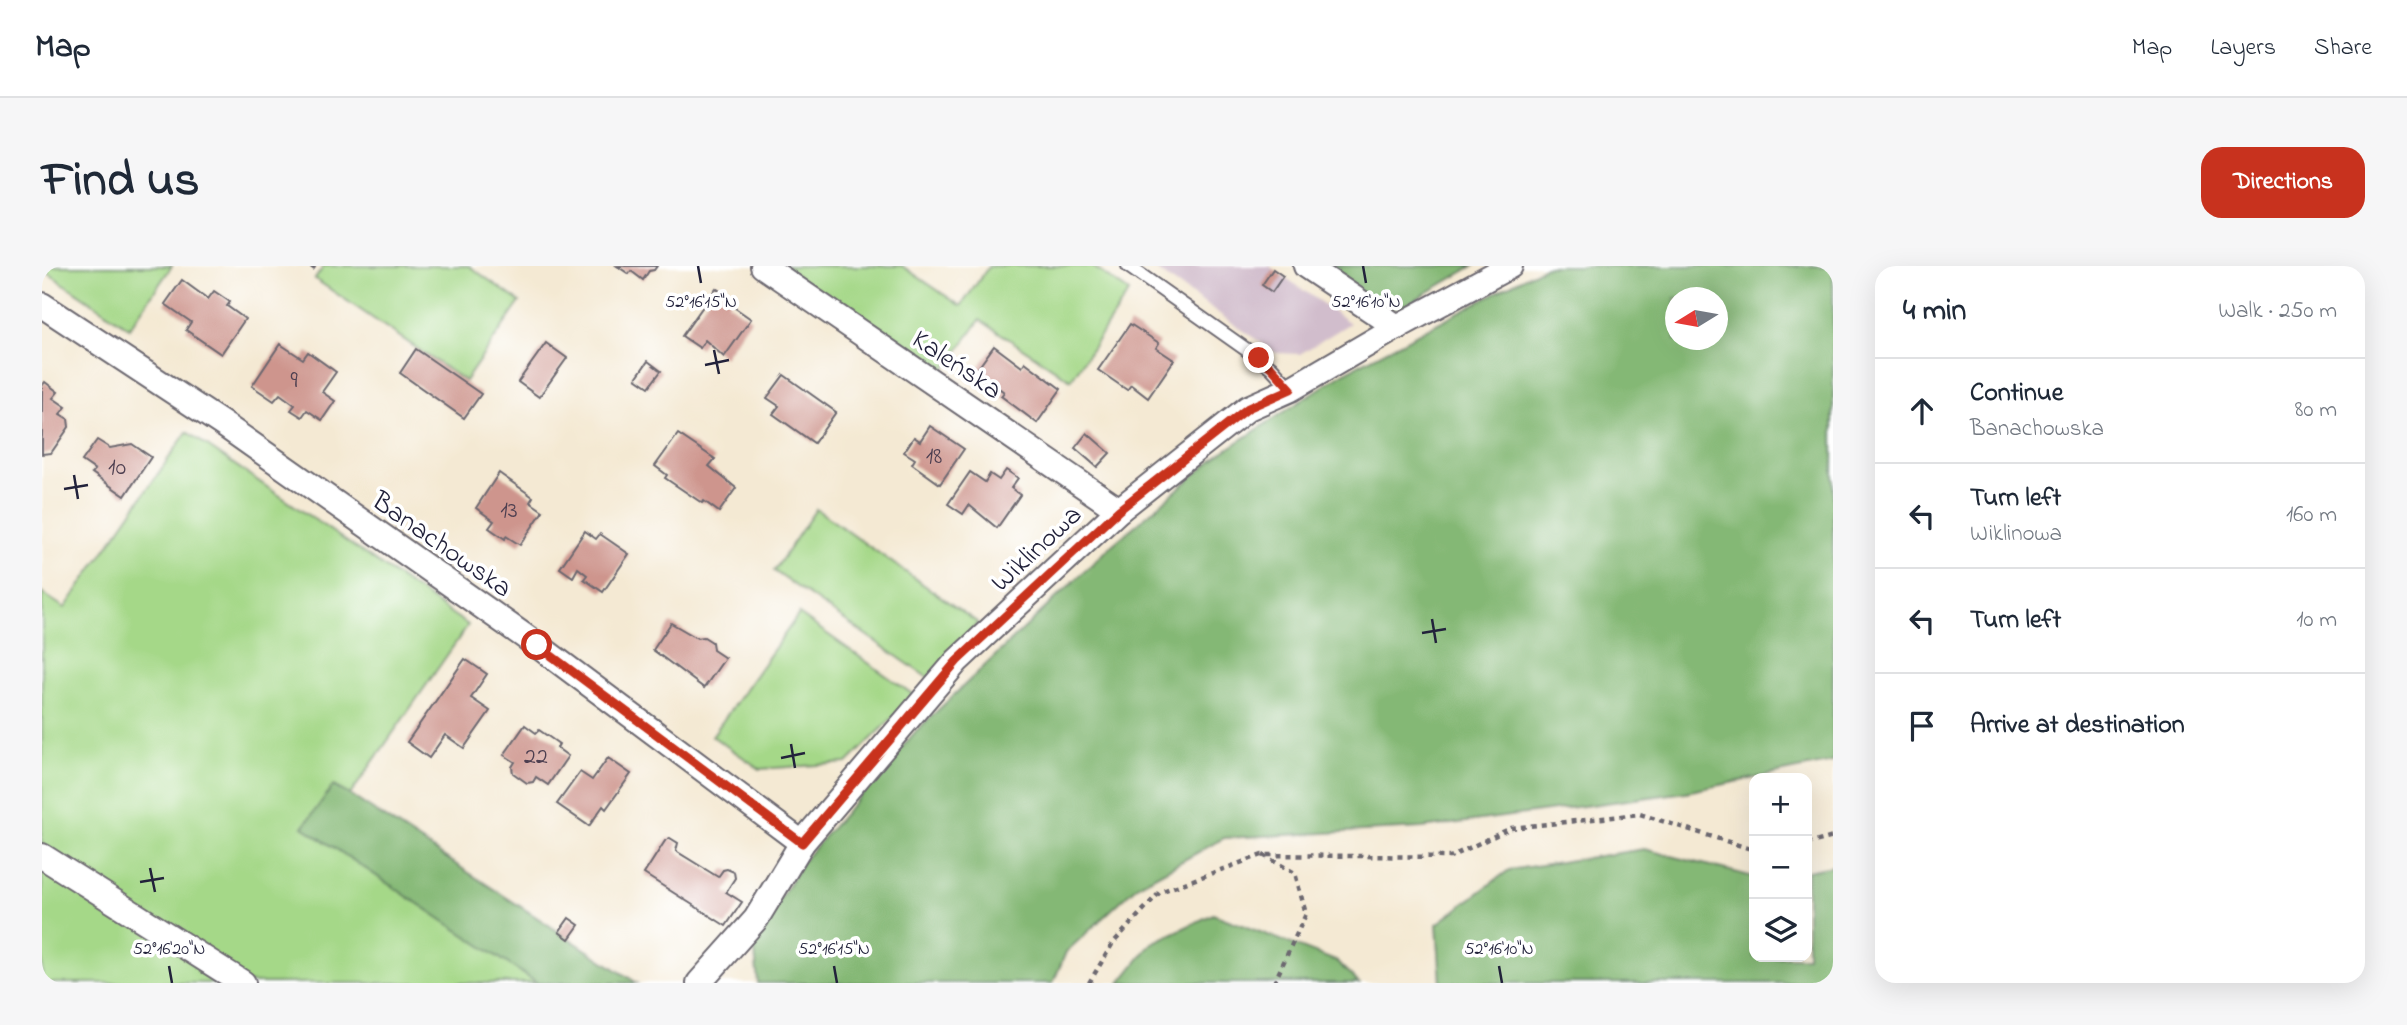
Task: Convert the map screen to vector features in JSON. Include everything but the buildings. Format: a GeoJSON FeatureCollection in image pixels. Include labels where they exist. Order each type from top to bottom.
{"type":"FeatureCollection","features":[{"type":"Feature","properties":{"kind":"street","name":"Kaleńska"},"geometry":{"type":"LineString","coordinates":[[763,266],[1119,510]]}},
{"type":"Feature","properties":{"kind":"street"},"geometry":{"type":"LineString","coordinates":[[1307,266],[1397,327]]}},
{"type":"Feature","properties":{"kind":"street","name":"Wiklinowa"},"geometry":{"type":"LineString","coordinates":[[699,983],[756,919],[802,843],[957,661],[1119,510],[1248,408],[1291,389],[1397,327],[1510,266]]}},
{"type":"Feature","properties":{"kind":"street","name":"Banachowska"},"geometry":{"type":"LineString","coordinates":[[42,305],[227,427],[537,645],[802,843]]}},
{"type":"Feature","properties":{"kind":"street"},"geometry":{"type":"LineString","coordinates":[[42,856],[243,983]]}},
{"type":"Feature","properties":{"kind":"lane"},"geometry":{"type":"LineString","coordinates":[[1128,266],[1271,367],[1291,389]]}},
{"type":"Feature","properties":{"kind":"path"},"geometry":{"type":"LineString","coordinates":[[1089,983],[1113,943],[1160,892],[1262,855],[1450,858],[1511,828],[1640,814],[1749,848]]}},
{"type":"Feature","properties":{"kind":"path"},"geometry":{"type":"LineString","coordinates":[[1812,843],[1833,837]]}},
{"type":"Feature","properties":{"kind":"path"},"geometry":{"type":"LineString","coordinates":[[1262,855],[1296,873],[1306,914],[1274,983]]}},
{"type":"Feature","properties":{"kind":"shaded area"},"geometry":{"type":"Polygon","coordinates":[[[1150,266],[1269,266],[1350,323],[1300,354],[1276,353],[1150,266]]]}},
{"type":"Feature","properties":{"kind":"green space"},"geometry":{"type":"Polygon","coordinates":[[[42,266],[172,266],[129,328],[42,269],[42,266]]]}},
{"type":"Feature","properties":{"kind":"green space"},"geometry":{"type":"Polygon","coordinates":[[[324,266],[469,266],[520,302],[465,381],[315,279],[324,266]]]}},
{"type":"Feature","properties":{"kind":"green space"},"geometry":{"type":"Polygon","coordinates":[[[782,266],[902,266],[961,306],[989,266],[1092,266],[1129,292],[1071,380],[980,320],[941,374],[782,266]]]}},
{"type":"Feature","properties":{"kind":"green space"},"geometry":{"type":"Polygon","coordinates":[[[1315,266],[1473,266],[1404,306],[1389,309],[1315,266]]]}},
{"type":"Feature","properties":{"kind":"green space"},"geometry":{"type":"Polygon","coordinates":[[[1546,266],[1833,266],[1833,762],[1779,773],[1749,773],[1749,779],[1686,792],[1422,828],[1224,838],[1138,885],[1066,952],[1053,983],[758,983],[754,942],[802,862],[916,731],[1112,545],[1217,456],[1343,373],[1546,266]]]}},
{"type":"Feature","properties":{"kind":"green space"},"geometry":{"type":"Polygon","coordinates":[[[187,432],[468,625],[350,795],[333,786],[304,826],[537,983],[42,983],[42,593],[65,608],[187,432]]]}},
{"type":"Feature","properties":{"kind":"green space"},"geometry":{"type":"Polygon","coordinates":[[[816,509],[978,623],[928,678],[774,571],[816,509]]]}},
{"type":"Feature","properties":{"kind":"green space"},"geometry":{"type":"Polygon","coordinates":[[[799,614],[915,696],[847,763],[760,769],[712,736],[799,614]]]}},
{"type":"Feature","properties":{"kind":"green space"},"geometry":{"type":"Polygon","coordinates":[[[333,786],[637,983],[537,983],[303,827],[333,786]]]}},
{"type":"Feature","properties":{"kind":"green space"},"geometry":{"type":"Polygon","coordinates":[[[1644,849],[1749,876],[1749,962],[1812,962],[1812,870],[1833,866],[1833,983],[1441,983],[1437,924],[1509,870],[1644,849]]]}},
{"type":"Feature","properties":{"kind":"green space"},"geometry":{"type":"Polygon","coordinates":[[[1213,914],[1336,961],[1359,983],[1120,983],[1152,943],[1213,914]]]}},
{"type":"Feature","properties":{"kind":"route"},"geometry":{"type":"LineString","coordinates":[[537,645],[802,843],[957,661],[1119,510],[1248,408],[1291,389],[1259,358]]}}]}
